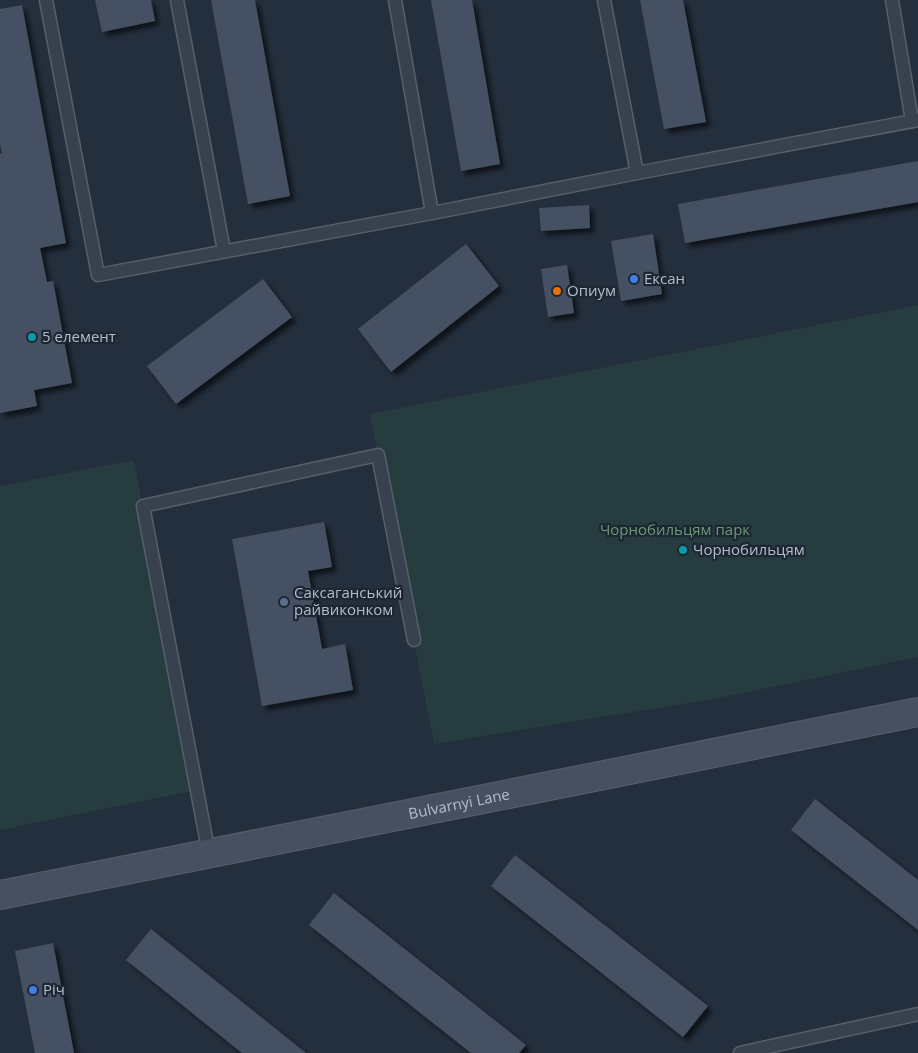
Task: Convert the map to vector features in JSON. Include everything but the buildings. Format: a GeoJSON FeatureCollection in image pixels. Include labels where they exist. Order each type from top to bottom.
{"type":"FeatureCollection","features":[{"type":"Feature","properties":{"kind":"street","name":"Bulvarnyi Lane"},"geometry":{"type":"LineString","coordinates":[[0,895],[918,712]]}},
{"type":"Feature","properties":{"kind":"lane"},"geometry":{"type":"LineString","coordinates":[[46,0],[98,274],[432,213],[915,121],[892,0]]}},
{"type":"Feature","properties":{"kind":"lane"},"geometry":{"type":"LineString","coordinates":[[177,0],[224,251]]}},
{"type":"Feature","properties":{"kind":"lane"},"geometry":{"type":"LineString","coordinates":[[395,0],[432,213]]}},
{"type":"Feature","properties":{"kind":"lane"},"geometry":{"type":"LineString","coordinates":[[604,0],[637,173]]}},
{"type":"Feature","properties":{"kind":"lane"},"geometry":{"type":"LineString","coordinates":[[209,854],[143,506],[378,455],[414,640]]}},
{"type":"Feature","properties":{"kind":"lane"},"geometry":{"type":"LineString","coordinates":[[740,1053],[918,1014]]}},
{"type":"Feature","properties":{"kind":"green space","name":"Чорнобильцям парк"},"geometry":{"type":"Polygon","coordinates":[[[918,305],[918,657],[708,700],[434,744],[370,414],[918,305]]]}},
{"type":"Feature","properties":{"kind":"green space"},"geometry":{"type":"Polygon","coordinates":[[[134,460],[197,790],[0,830],[0,486],[134,460]]]}},
{"type":"Feature","properties":{"kind":"place","name":"Ексан"},"geometry":{"type":"Point","coordinates":[634,279]}},
{"type":"Feature","properties":{"kind":"place","name":"Опиум"},"geometry":{"type":"Point","coordinates":[557,291]}},
{"type":"Feature","properties":{"kind":"place","name":"5 елемент"},"geometry":{"type":"Point","coordinates":[32,337]}},
{"type":"Feature","properties":{"kind":"place","name":"Чорнобильцям"},"geometry":{"type":"Point","coordinates":[683,550]}},
{"type":"Feature","properties":{"kind":"place","name":"Саксаганський райвиконком"},"geometry":{"type":"Point","coordinates":[284,602]}},
{"type":"Feature","properties":{"kind":"place","name":"Річ"},"geometry":{"type":"Point","coordinates":[33,990]}}]}
